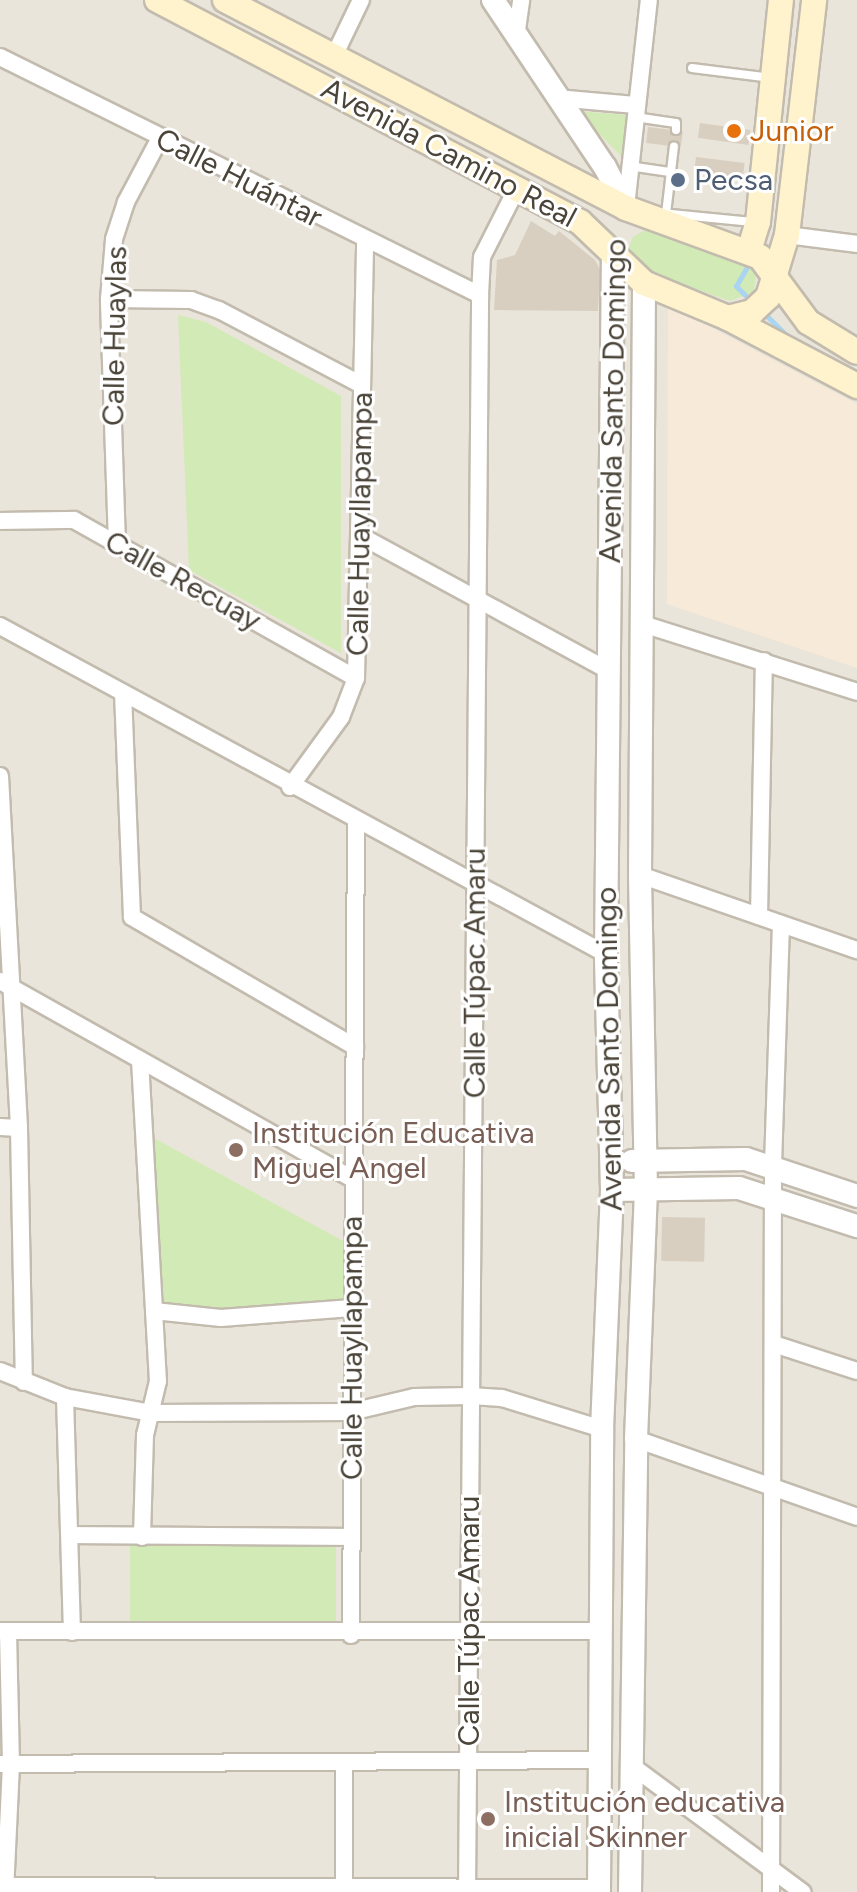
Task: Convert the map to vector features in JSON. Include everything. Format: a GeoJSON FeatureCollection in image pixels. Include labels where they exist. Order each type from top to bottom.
{"type":"FeatureCollection","features":[{"type":"Feature","properties":{"kind":"main road","name":"Avenida Camino Real"},"geometry":{"type":"LineString","coordinates":[[157,0],[518,186],[580,222],[644,283],[728,318],[857,386]]}},
{"type":"Feature","properties":{"kind":"main road","name":"Avenida Camino Real"},"geometry":{"type":"LineString","coordinates":[[225,0],[647,212],[749,251],[775,274],[808,322],[857,352]]}},
{"type":"Feature","properties":{"kind":"main road"},"geometry":{"type":"LineString","coordinates":[[749,251],[758,222],[781,0]]}},
{"type":"Feature","properties":{"kind":"main road"},"geometry":{"type":"LineString","coordinates":[[728,318],[763,303],[787,235],[814,0]]}},
{"type":"Feature","properties":{"kind":"main road","name":"Avenida Santo Domingo"},"geometry":{"type":"LineString","coordinates":[[613,253],[615,225],[647,212]]}},
{"type":"Feature","properties":{"kind":"street"},"geometry":{"type":"LineString","coordinates":[[334,56],[361,0]]}},
{"type":"Feature","properties":{"kind":"street"},"geometry":{"type":"LineString","coordinates":[[493,0],[605,167],[647,212]]}},
{"type":"Feature","properties":{"kind":"street"},"geometry":{"type":"LineString","coordinates":[[516,37],[521,0]]}},
{"type":"Feature","properties":{"kind":"street"},"geometry":{"type":"LineString","coordinates":[[647,212],[629,166],[649,0]]}},
{"type":"Feature","properties":{"kind":"street","name":"Calle Huántar"},"geometry":{"type":"LineString","coordinates":[[0,57],[365,241],[480,295]]}},
{"type":"Feature","properties":{"kind":"street"},"geometry":{"type":"LineString","coordinates":[[556,98],[636,111]]}},
{"type":"Feature","properties":{"kind":"street","name":"Calle Huaylas"},"geometry":{"type":"LineString","coordinates":[[117,544],[109,299],[114,239],[126,202],[160,138]]}},
{"type":"Feature","properties":{"kind":"street","name":"Calle Túpac Amaru"},"geometry":{"type":"LineString","coordinates":[[467,1889],[480,295],[482,257],[518,186]]}},
{"type":"Feature","properties":{"kind":"street"},"geometry":{"type":"LineString","coordinates":[[787,235],[857,244]]}},
{"type":"Feature","properties":{"kind":"street","name":"Calle Huayllapampa"},"geometry":{"type":"LineString","coordinates":[[290,787],[341,717],[356,678],[365,241]]}},
{"type":"Feature","properties":{"kind":"street","name":"Avenida Santo Domingo"},"geometry":{"type":"LineString","coordinates":[[599,1890],[602,1429],[612,1190],[606,954],[613,253]]}},
{"type":"Feature","properties":{"kind":"street","name":"Avenida Santo Domingo"},"geometry":{"type":"LineString","coordinates":[[630,1892],[636,1439],[646,1189],[640,875],[646,625],[644,283]]}},
{"type":"Feature","properties":{"kind":"street"},"geometry":{"type":"LineString","coordinates":[[109,299],[191,300],[219,310],[362,385]]}},
{"type":"Feature","properties":{"kind":"street","name":"Calle Recuay"},"geometry":{"type":"LineString","coordinates":[[0,521],[74,520],[356,678]]}},
{"type":"Feature","properties":{"kind":"street"},"geometry":{"type":"LineString","coordinates":[[359,535],[477,603],[611,672]]}},
{"type":"Feature","properties":{"kind":"street"},"geometry":{"type":"LineString","coordinates":[[646,625],[857,692]]}},
{"type":"Feature","properties":{"kind":"street"},"geometry":{"type":"LineString","coordinates":[[0,626],[290,787],[606,954]]}},
{"type":"Feature","properties":{"kind":"street"},"geometry":{"type":"LineString","coordinates":[[759,916],[764,661]]}},
{"type":"Feature","properties":{"kind":"street"},"geometry":{"type":"LineString","coordinates":[[123,693],[132,917],[355,1047]]}},
{"type":"Feature","properties":{"kind":"street"},"geometry":{"type":"LineString","coordinates":[[0,776],[6,984],[19,1128],[24,1382]]}},
{"type":"Feature","properties":{"kind":"street","name":"Calle Huayllapampa"},"geometry":{"type":"LineString","coordinates":[[351,1635],[356,820]]}},
{"type":"Feature","properties":{"kind":"street"},"geometry":{"type":"LineString","coordinates":[[640,875],[857,950]]}},
{"type":"Feature","properties":{"kind":"street"},"geometry":{"type":"LineString","coordinates":[[771,1892],[776,1487],[773,1165],[781,924]]}},
{"type":"Feature","properties":{"kind":"street"},"geometry":{"type":"LineString","coordinates":[[6,984],[354,1180]]}},
{"type":"Feature","properties":{"kind":"street"},"geometry":{"type":"LineString","coordinates":[[140,1060],[158,1381],[151,1413],[142,1537]]}},
{"type":"Feature","properties":{"kind":"street"},"geometry":{"type":"LineString","coordinates":[[0,1127],[19,1128]]}},
{"type":"Feature","properties":{"kind":"street"},"geometry":{"type":"LineString","coordinates":[[612,1162],[746,1159],[773,1165],[857,1196]]}},
{"type":"Feature","properties":{"kind":"street"},"geometry":{"type":"LineString","coordinates":[[612,1190],[739,1188],[774,1196],[857,1226]]}},
{"type":"Feature","properties":{"kind":"street"},"geometry":{"type":"LineString","coordinates":[[154,1311],[221,1318],[352,1308]]}},
{"type":"Feature","properties":{"kind":"street"},"geometry":{"type":"LineString","coordinates":[[774,1344],[857,1371]]}},
{"type":"Feature","properties":{"kind":"street"},"geometry":{"type":"LineString","coordinates":[[0,1371],[65,1397],[151,1413],[351,1412],[414,1397],[471,1396],[502,1398],[602,1429]]}},
{"type":"Feature","properties":{"kind":"street"},"geometry":{"type":"LineString","coordinates":[[65,1397],[72,1632]]}},
{"type":"Feature","properties":{"kind":"street"},"geometry":{"type":"LineString","coordinates":[[636,1439],[857,1517]]}},
{"type":"Feature","properties":{"kind":"street"},"geometry":{"type":"LineString","coordinates":[[71,1535],[351,1537]]}},
{"type":"Feature","properties":{"kind":"street"},"geometry":{"type":"LineString","coordinates":[[599,1631],[351,1635],[4,1632],[4,1888],[599,1890]]}},
{"type":"Feature","properties":{"kind":"street"},"geometry":{"type":"LineString","coordinates":[[5,1764],[344,1765],[599,1760]]}},
{"type":"Feature","properties":{"kind":"street"},"geometry":{"type":"LineString","coordinates":[[344,1765],[344,1889]]}},
{"type":"Feature","properties":{"kind":"street"},"geometry":{"type":"LineString","coordinates":[[632,1766],[802,1892]]}},
{"type":"Feature","properties":{"kind":"lane"},"geometry":{"type":"LineString","coordinates":[[692,68],[772,78]]}},
{"type":"Feature","properties":{"kind":"lane"},"geometry":{"type":"LineString","coordinates":[[636,111],[676,123],[676,130]]}},
{"type":"Feature","properties":{"kind":"lane"},"geometry":{"type":"LineString","coordinates":[[674,146],[670,172],[647,212],[758,222]]}},
{"type":"Feature","properties":{"kind":"lane"},"geometry":{"type":"LineString","coordinates":[[629,166],[670,172]]}},
{"type":"Feature","properties":{"kind":"shaded area"},"geometry":{"type":"Polygon","coordinates":[[[0,0],[857,0],[857,1892],[0,1892],[0,0]]]}},
{"type":"Feature","properties":{"kind":"shaded area"},"geometry":{"type":"Polygon","coordinates":[[[668,305],[857,404],[857,668],[667,604],[668,305]]]}},
{"type":"Feature","properties":{"kind":"green space"},"geometry":{"type":"Polygon","coordinates":[[[577,111],[627,115],[621,156],[577,111]]]}},
{"type":"Feature","properties":{"kind":"green space"},"geometry":{"type":"Polygon","coordinates":[[[645,230],[747,263],[756,273],[754,292],[730,301],[642,270],[628,249],[633,237],[645,230]]]}},
{"type":"Feature","properties":{"kind":"green space"},"geometry":{"type":"Polygon","coordinates":[[[178,315],[206,322],[341,396],[341,653],[189,570],[178,315]]]}},
{"type":"Feature","properties":{"kind":"green space"},"geometry":{"type":"Polygon","coordinates":[[[152,1137],[345,1242],[345,1300],[221,1311],[162,1306],[152,1137]]]}},
{"type":"Feature","properties":{"kind":"green space"},"geometry":{"type":"Polygon","coordinates":[[[130,1540],[336,1540],[336,1628],[130,1628],[130,1540]]]}},
{"type":"Feature","properties":{"kind":"building"},"geometry":{"type":"Polygon","coordinates":[[[700,123],[751,130],[748,145],[698,138],[700,123]]]}},
{"type":"Feature","properties":{"kind":"building"},"geometry":{"type":"Polygon","coordinates":[[[648,127],[683,131],[681,147],[646,143],[648,127]]]}},
{"type":"Feature","properties":{"kind":"building"},"geometry":{"type":"Polygon","coordinates":[[[696,157],[745,163],[743,178],[694,172],[696,157]]]}},
{"type":"Feature","properties":{"kind":"building"},"geometry":{"type":"Polygon","coordinates":[[[531,221],[555,236],[559,231],[595,260],[600,270],[598,311],[494,310],[497,260],[515,255],[531,221]]]}},
{"type":"Feature","properties":{"kind":"building"},"geometry":{"type":"Polygon","coordinates":[[[662,1217],[705,1218],[704,1262],[661,1261],[662,1217]]]}},
{"type":"Feature","properties":{"kind":"waterway"},"geometry":{"type":"LineString","coordinates":[[751,260],[736,286],[753,303]]}},
{"type":"Feature","properties":{"kind":"waterway"},"geometry":{"type":"LineString","coordinates":[[763,312],[790,339]]}},
{"type":"Feature","properties":{"kind":"place","name":"Junior"},"geometry":{"type":"Point","coordinates":[734,131]}},
{"type":"Feature","properties":{"kind":"place","name":"Pecsa"},"geometry":{"type":"Point","coordinates":[678,180]}},
{"type":"Feature","properties":{"kind":"place","name":"Institución Educativa Miguel Angel"},"geometry":{"type":"Point","coordinates":[236,1150]}},
{"type":"Feature","properties":{"kind":"place","name":"Institución educativa inicial Skinner"},"geometry":{"type":"Point","coordinates":[488,1819]}}]}
